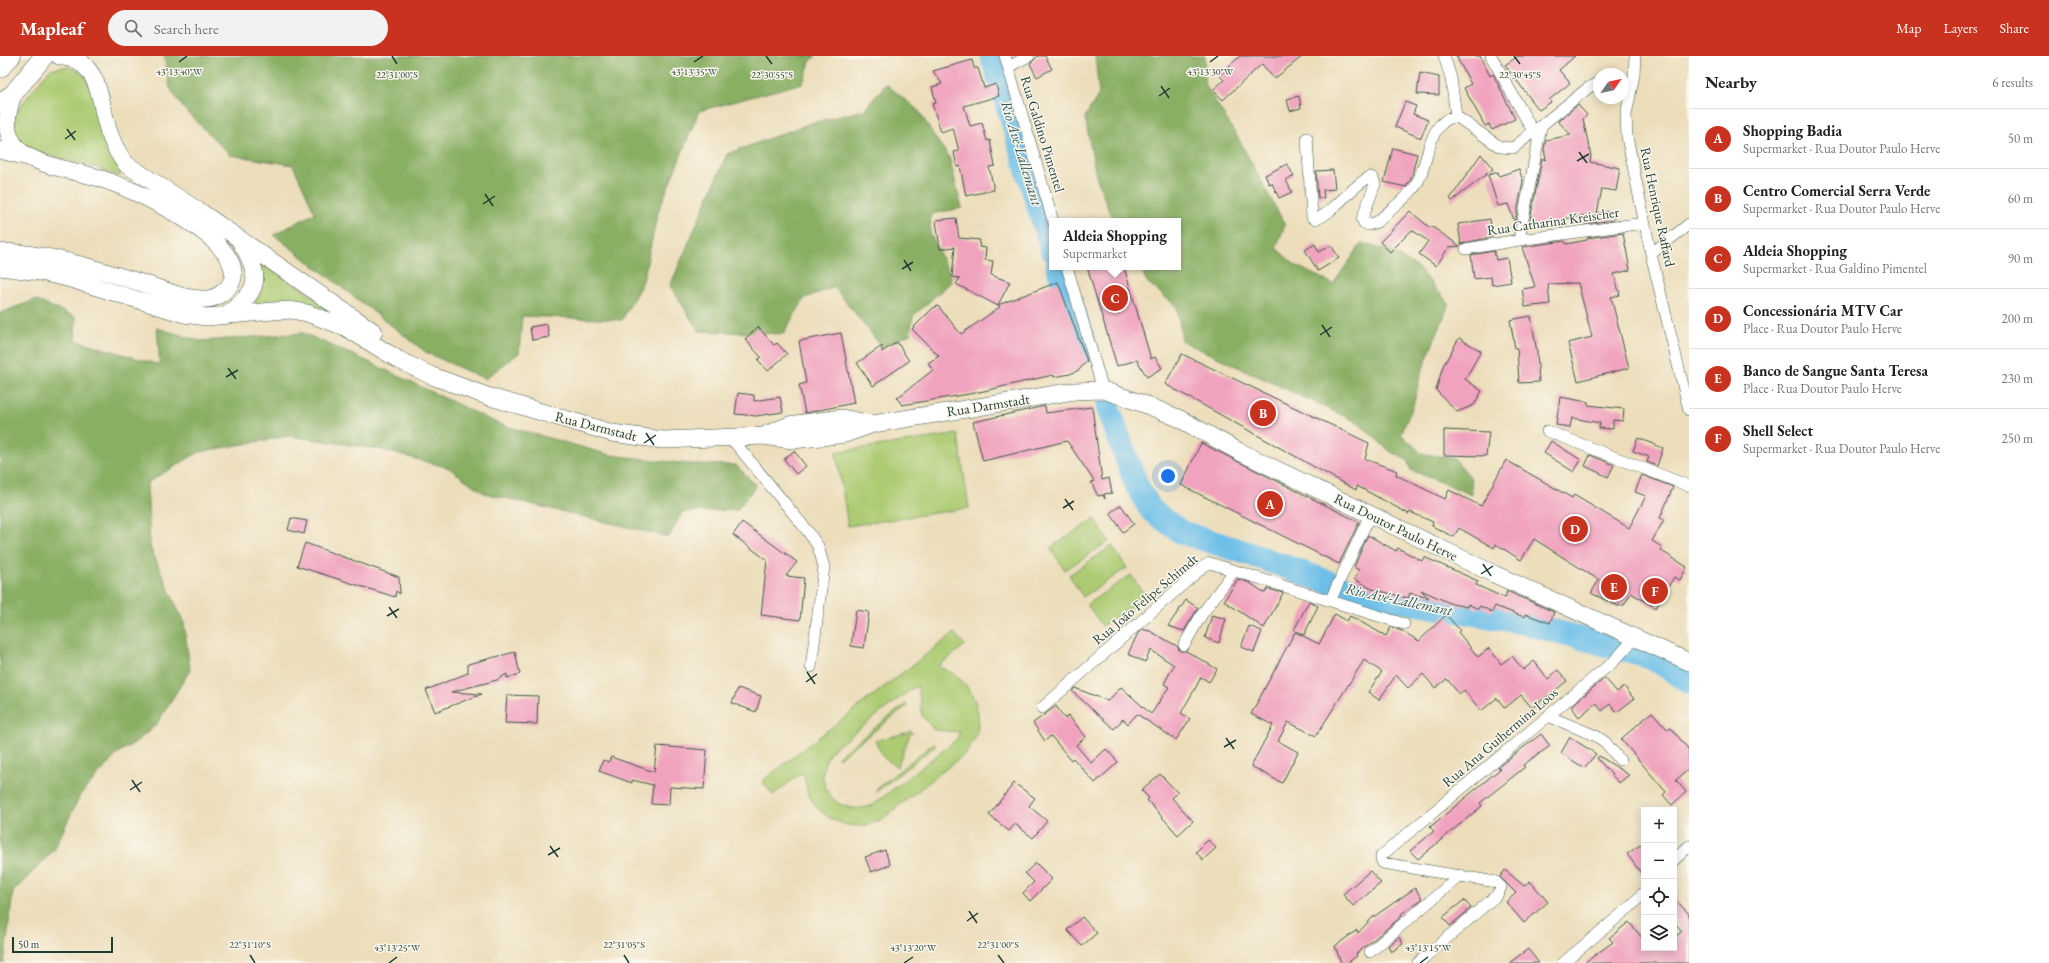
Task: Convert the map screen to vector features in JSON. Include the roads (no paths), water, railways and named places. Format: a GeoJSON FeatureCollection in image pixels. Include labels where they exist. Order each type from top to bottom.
{"type":"FeatureCollection","features":[{"type":"Feature","properties":{"kind":"highway"},"geometry":{"type":"LineString","coordinates":[[0,68],[11,56]]}},
{"type":"Feature","properties":{"kind":"highway"},"geometry":{"type":"LineString","coordinates":[[6,99],[50,56]]}},
{"type":"Feature","properties":{"kind":"main road"},"geometry":{"type":"LineString","coordinates":[[50,56],[79,61],[88,69],[94,78],[109,135],[119,155],[127,165],[238,238],[383,338],[458,384]]}},
{"type":"Feature","properties":{"kind":"main road"},"geometry":{"type":"LineString","coordinates":[[6,99],[6,117],[10,137],[20,150],[36,159]]}},
{"type":"Feature","properties":{"kind":"main road"},"geometry":{"type":"LineString","coordinates":[[0,150],[100,178],[140,194],[170,210],[222,248],[233,264],[232,279],[223,293],[208,299],[188,298],[60,261],[0,252]]}},
{"type":"Feature","properties":{"kind":"main road"},"geometry":{"type":"LineString","coordinates":[[223,316],[244,301],[254,289],[255,275],[252,264],[238,238]]}},
{"type":"Feature","properties":{"kind":"main road"},"geometry":{"type":"LineString","coordinates":[[0,267],[41,272],[67,278],[184,314],[207,318],[273,310],[291,310],[307,313],[345,327],[399,360],[432,376],[458,384]]}},
{"type":"Feature","properties":{"kind":"main road","name":"Rua Darmstadt"},"geometry":{"type":"LineString","coordinates":[[458,384],[520,407],[612,433],[663,440],[763,436],[789,425],[842,418],[873,424],[1074,391],[1104,390]]}},
{"type":"Feature","properties":{"kind":"main road","name":"Rua Doutor Paulo Herve"},"geometry":{"type":"LineString","coordinates":[[1104,390],[1178,418],[1238,451],[1632,641],[1689,662]]}},
{"type":"Feature","properties":{"kind":"street","name":"Rua Galdino Pimentel"},"geometry":{"type":"LineString","coordinates":[[1005,56],[1052,218]]}},
{"type":"Feature","properties":{"kind":"street"},"geometry":{"type":"LineString","coordinates":[[1008,67],[1028,56]]}},
{"type":"Feature","properties":{"kind":"street"},"geometry":{"type":"LineString","coordinates":[[1444,56],[1451,78],[1456,116]]}},
{"type":"Feature","properties":{"kind":"street"},"geometry":{"type":"LineString","coordinates":[[1491,56],[1538,130],[1519,240]]}},
{"type":"Feature","properties":{"kind":"street","name":"Rua Henrique Raffard"},"geometry":{"type":"LineString","coordinates":[[1629,73],[1635,56]]}},
{"type":"Feature","properties":{"kind":"street"},"geometry":{"type":"LineString","coordinates":[[1308,138],[1312,216],[1315,219],[1323,216],[1360,182],[1370,177],[1373,178],[1375,184],[1362,220],[1364,223],[1371,224],[1377,222],[1414,188],[1422,174],[1434,135],[1449,117],[1456,116],[1500,147],[1507,149],[1513,148],[1538,130],[1593,85]]}},
{"type":"Feature","properties":{"kind":"street","name":"Rua Henrique Raffard"},"geometry":{"type":"LineString","coordinates":[[1627,104],[1627,137],[1644,223],[1689,410]]}},
{"type":"Feature","properties":{"kind":"street","name":"Rua Catharina Kreischer"},"geometry":{"type":"LineString","coordinates":[[1466,249],[1519,240],[1644,223]]}},
{"type":"Feature","properties":{"kind":"street"},"geometry":{"type":"LineString","coordinates":[[1651,254],[1689,224]]}},
{"type":"Feature","properties":{"kind":"street"},"geometry":{"type":"LineString","coordinates":[[1068,270],[1104,390]]}},
{"type":"Feature","properties":{"kind":"street"},"geometry":{"type":"LineString","coordinates":[[1548,431],[1689,486]]}},
{"type":"Feature","properties":{"kind":"street"},"geometry":{"type":"LineString","coordinates":[[731,438],[806,529],[818,546],[824,567],[811,667]]}},
{"type":"Feature","properties":{"kind":"street"},"geometry":{"type":"LineString","coordinates":[[1332,597],[1370,514]]}},
{"type":"Feature","properties":{"kind":"street","name":"Rua João Felipe Schimdt"},"geometry":{"type":"LineString","coordinates":[[1042,708],[1204,566],[1210,563],[1234,571],[1332,597],[1404,624]]}},
{"type":"Feature","properties":{"kind":"street"},"geometry":{"type":"LineString","coordinates":[[1184,645],[1202,614],[1234,571]]}},
{"type":"Feature","properties":{"kind":"street","name":"Rua Ana Guihermina Loos"},"geometry":{"type":"LineString","coordinates":[[1461,875],[1383,863],[1381,859],[1382,856],[1614,661],[1632,641]]}},
{"type":"Feature","properties":{"kind":"street"},"geometry":{"type":"LineString","coordinates":[[1548,716],[1596,736],[1605,742],[1620,760]]}},
{"type":"Feature","properties":{"kind":"street"},"geometry":{"type":"LineString","coordinates":[[1677,857],[1689,846]]}},
{"type":"Feature","properties":{"kind":"street"},"geometry":{"type":"LineString","coordinates":[[1370,952],[1461,875],[1496,882],[1500,887],[1497,895],[1418,963]]}},
{"type":"Feature","properties":{"kind":"street"},"geometry":{"type":"LineString","coordinates":[[1563,963],[1632,905],[1641,895]]}},
{"type":"Feature","properties":{"kind":"waterway","name":"Rio Avé‐Lallemant"},"geometry":{"type":"LineString","coordinates":[[992,56],[1049,240]]}},
{"type":"Feature","properties":{"kind":"waterway","name":"Rio Avé‐Lallemant"},"geometry":{"type":"LineString","coordinates":[[1059,270],[1087,350]]}},
{"type":"Feature","properties":{"kind":"waterway","name":"Rio Avé‐Lallemant"},"geometry":{"type":"LineString","coordinates":[[1108,408],[1136,484],[1151,510],[1181,532],[1250,554],[1362,594],[1525,623],[1652,657],[1689,682]]}},
{"type":"Feature","properties":{"kind":"place","name":"Aldeia Shopping"},"geometry":{"type":"Point","coordinates":[1115,298]}},
{"type":"Feature","properties":{"kind":"place","name":"Centro Comercial Serra Verde"},"geometry":{"type":"Point","coordinates":[1263,413]}},
{"type":"Feature","properties":{"kind":"place","name":"Shopping Badia"},"geometry":{"type":"Point","coordinates":[1270,504]}},
{"type":"Feature","properties":{"kind":"place","name":"Concessionária MTV Car"},"geometry":{"type":"Point","coordinates":[1575,529]}},
{"type":"Feature","properties":{"kind":"place","name":"Banco de Sangue Santa Teresa"},"geometry":{"type":"Point","coordinates":[1614,587]}},
{"type":"Feature","properties":{"kind":"place","name":"Shell Select"},"geometry":{"type":"Point","coordinates":[1655,591]}}]}
